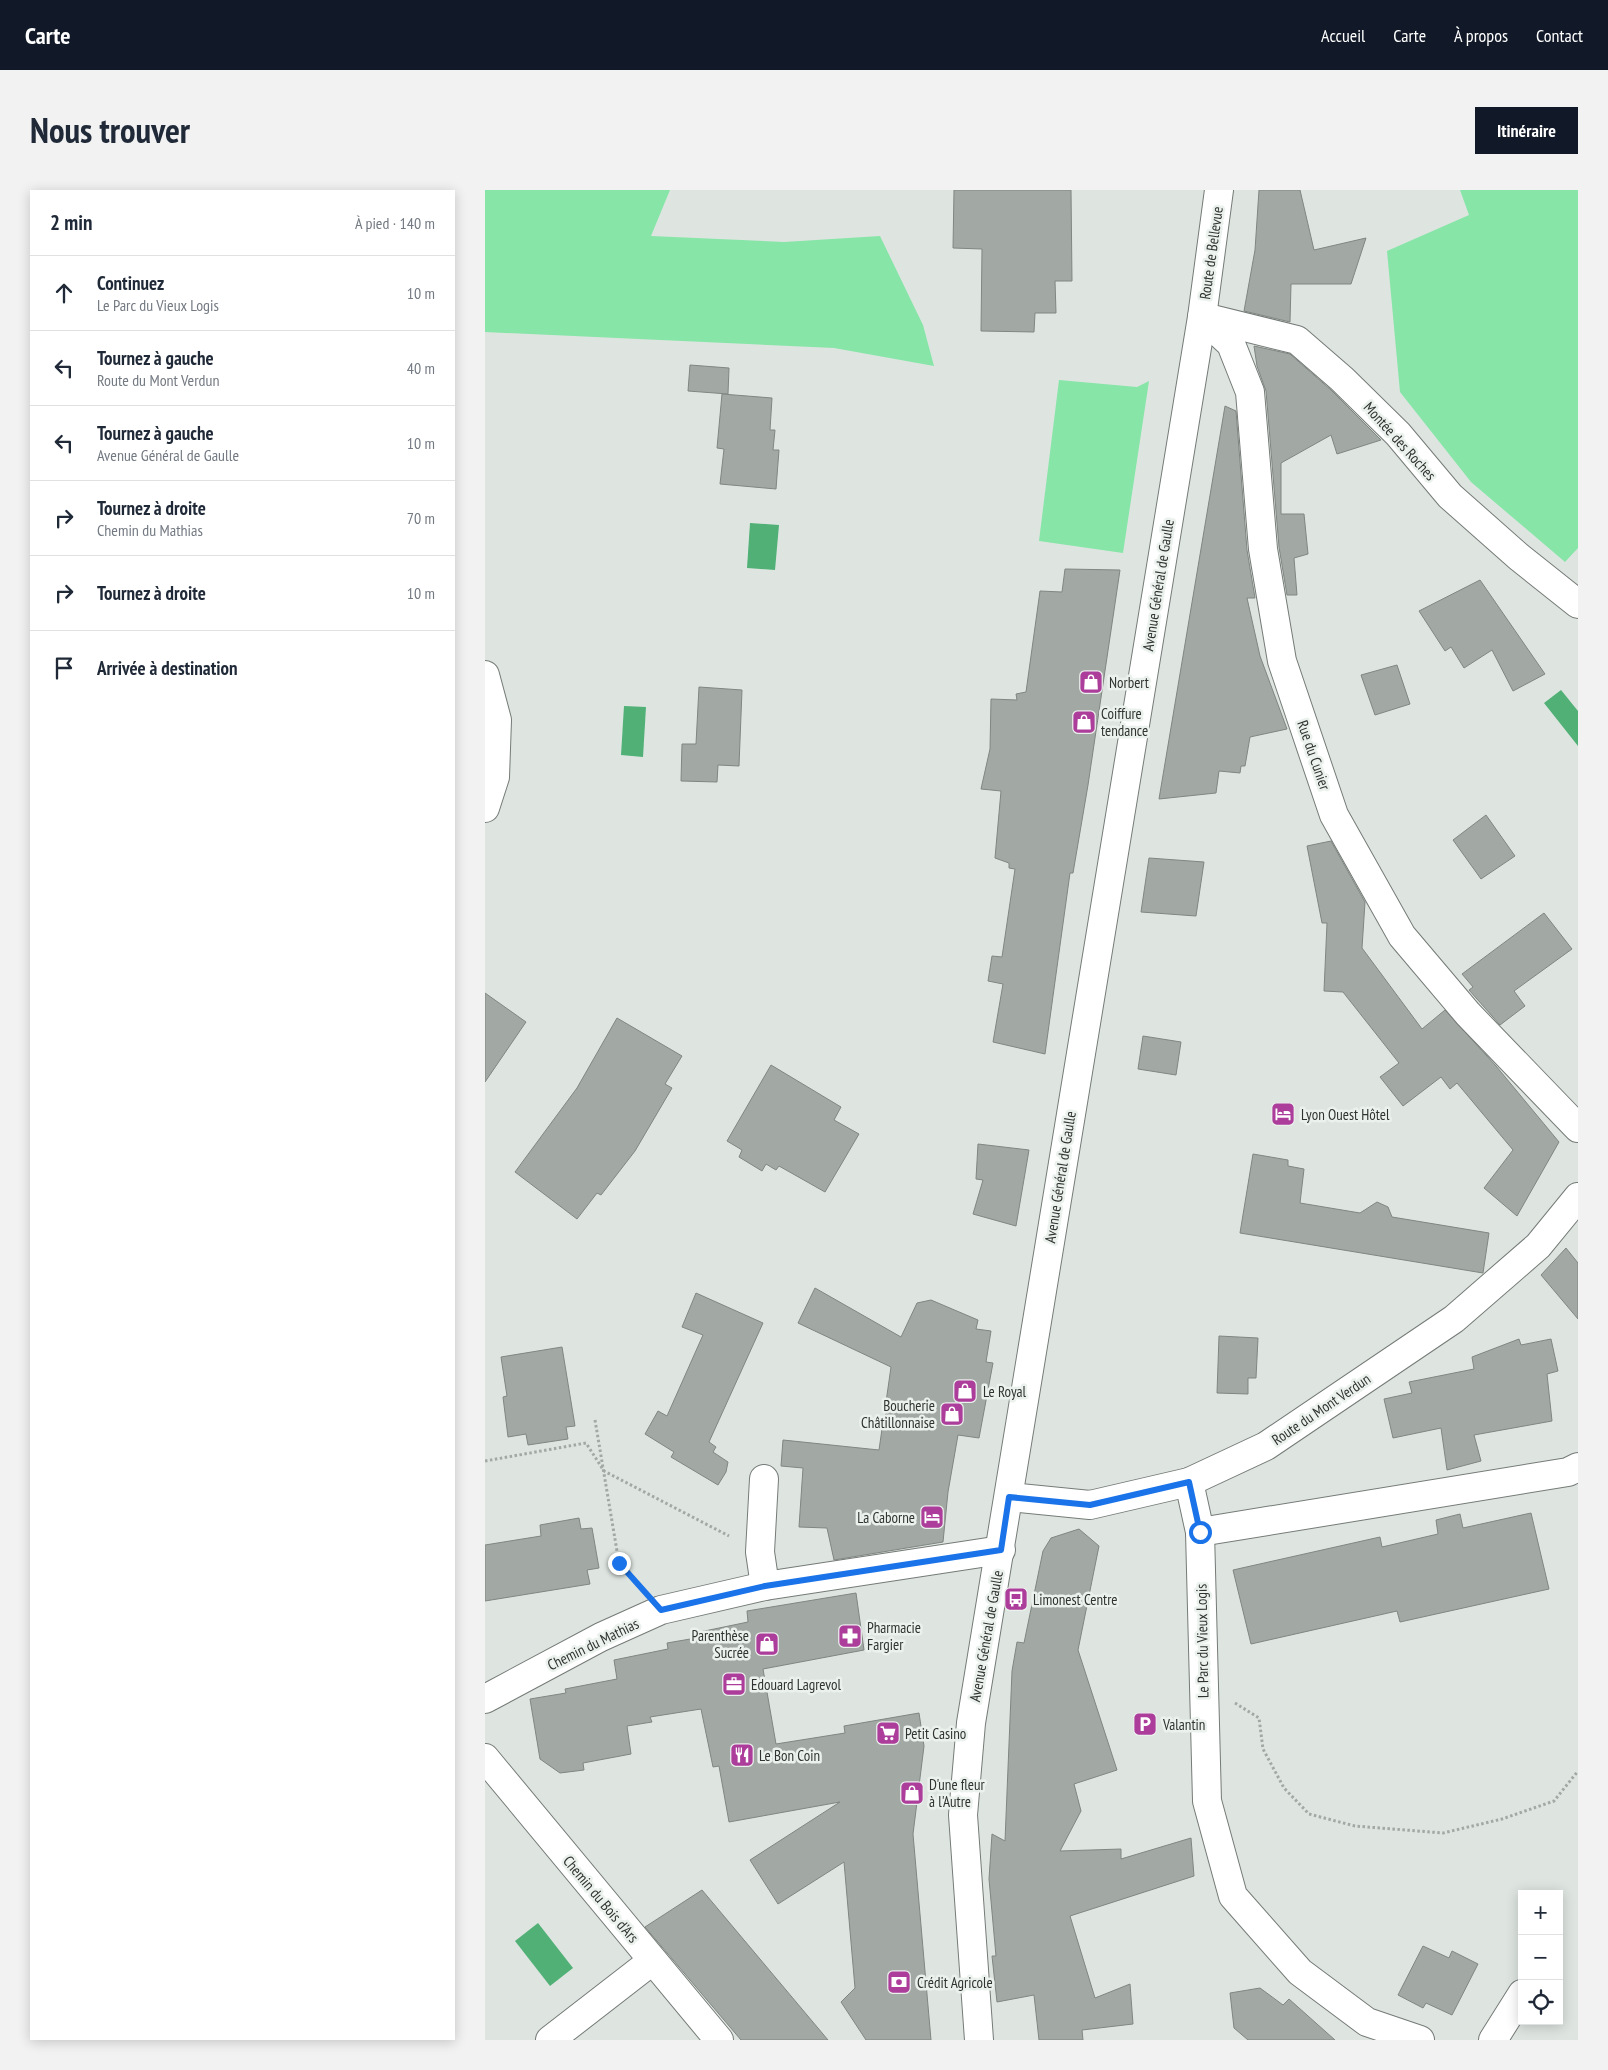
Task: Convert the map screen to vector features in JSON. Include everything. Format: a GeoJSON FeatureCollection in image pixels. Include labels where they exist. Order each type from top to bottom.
{"type":"FeatureCollection","features":[{"type":"Feature","properties":{"kind":"street","name":"Route de Bellevue"},"geometry":{"type":"LineString","coordinates":[[1202,317],[1219,190]]}},
{"type":"Feature","properties":{"kind":"street","name":"Montée des Roches"},"geometry":{"type":"LineString","coordinates":[[1202,317],[1297,340],[1342,379],[1398,434],[1450,496],[1519,557],[1578,604]]}},
{"type":"Feature","properties":{"kind":"street","name":"Rue du Cunier"},"geometry":{"type":"LineString","coordinates":[[1202,317],[1231,344],[1251,392],[1263,548],[1282,660],[1334,814],[1402,936],[1468,1014],[1578,1128]]}},
{"type":"Feature","properties":{"kind":"street","name":"Avenue Général de Gaulle"},"geometry":{"type":"LineString","coordinates":[[979,2040],[963,1815],[975,1695],[1001,1550],[1093,969],[1202,317]]}},
{"type":"Feature","properties":{"kind":"street"},"geometry":{"type":"LineString","coordinates":[[485,675],[497,720],[495,777],[485,808]]}},
{"type":"Feature","properties":{"kind":"street","name":"Route du Mont Verdun"},"geometry":{"type":"LineString","coordinates":[[1009,1497],[1090,1505],[1189,1482],[1266,1446],[1454,1320],[1537,1246],[1578,1197]]}},
{"type":"Feature","properties":{"kind":"street"},"geometry":{"type":"LineString","coordinates":[[1200,1532],[1568,1472],[1578,1468]]}},
{"type":"Feature","properties":{"kind":"street"},"geometry":{"type":"LineString","coordinates":[[764,1480],[760,1552],[765,1586]]}},
{"type":"Feature","properties":{"kind":"street","name":"Le Parc du Vieux Logis"},"geometry":{"type":"LineString","coordinates":[[1189,1482],[1200,1532],[1207,1800],[1233,1896],[1301,1972],[1367,2022],[1420,2040]]}},
{"type":"Feature","properties":{"kind":"street","name":"Chemin du Mathias"},"geometry":{"type":"LineString","coordinates":[[485,1699],[601,1637],[661,1610],[765,1586],[1001,1550]]}},
{"type":"Feature","properties":{"kind":"street","name":"Chemin du Bois d'Ars"},"geometry":{"type":"LineString","coordinates":[[485,1758],[719,2040]]}},
{"type":"Feature","properties":{"kind":"street"},"geometry":{"type":"LineString","coordinates":[[551,2040],[652,1961]]}},
{"type":"Feature","properties":{"kind":"street"},"geometry":{"type":"LineString","coordinates":[[1493,2040],[1518,2000]]}},
{"type":"Feature","properties":{"kind":"path"},"geometry":{"type":"LineString","coordinates":[[595,1420],[619,1563],[661,1610]]}},
{"type":"Feature","properties":{"kind":"path"},"geometry":{"type":"LineString","coordinates":[[485,1461],[586,1443],[604,1471],[760,1552]]}},
{"type":"Feature","properties":{"kind":"path"},"geometry":{"type":"LineString","coordinates":[[1203,1684],[1259,1718],[1263,1749],[1284,1788],[1309,1814],[1355,1826],[1443,1833],[1502,1819],[1554,1801],[1578,1771]]}},
{"type":"Feature","properties":{"kind":"shaded area"},"geometry":{"type":"Polygon","coordinates":[[[485,190],[670,190],[651,236],[784,242],[880,236],[923,325],[934,366],[834,348],[485,332],[485,190]]]}},
{"type":"Feature","properties":{"kind":"shaded area"},"geometry":{"type":"Polygon","coordinates":[[[1460,190],[1578,190],[1578,548],[1565,562],[1471,482],[1400,392],[1387,251],[1469,215],[1460,190]]]}},
{"type":"Feature","properties":{"kind":"shaded area"},"geometry":{"type":"Polygon","coordinates":[[[1059,380],[1137,387],[1149,381],[1123,553],[1039,541],[1059,380]]]}},
{"type":"Feature","properties":{"kind":"shaded area"},"geometry":{"type":"Polygon","coordinates":[[[750,523],[779,525],[775,570],[747,568],[750,523]]]}},
{"type":"Feature","properties":{"kind":"shaded area"},"geometry":{"type":"Polygon","coordinates":[[[1561,690],[1578,711],[1578,746],[1544,703],[1561,690]]]}},
{"type":"Feature","properties":{"kind":"shaded area"},"geometry":{"type":"Polygon","coordinates":[[[624,706],[646,707],[643,757],[621,755],[624,706]]]}},
{"type":"Feature","properties":{"kind":"shaded area"},"geometry":{"type":"Polygon","coordinates":[[[538,1923],[573,1968],[550,1986],[515,1941],[538,1923]]]}},
{"type":"Feature","properties":{"kind":"building"},"geometry":{"type":"Polygon","coordinates":[[[954,190],[1071,190],[1072,281],[1055,281],[1056,313],[1035,313],[1034,332],[981,331],[982,249],[953,248],[954,190]]]}},
{"type":"Feature","properties":{"kind":"building"},"geometry":{"type":"Polygon","coordinates":[[[1259,190],[1300,190],[1314,250],[1366,238],[1351,284],[1291,284],[1290,322],[1244,311],[1255,250],[1259,190]]]}},
{"type":"Feature","properties":{"kind":"building"},"geometry":{"type":"Polygon","coordinates":[[[1254,346],[1290,354],[1331,390],[1381,440],[1337,454],[1331,435],[1281,463],[1281,514],[1304,514],[1308,554],[1294,558],[1297,595],[1287,595],[1279,547],[1266,391],[1257,366],[1254,346]]]}},
{"type":"Feature","properties":{"kind":"building"},"geometry":{"type":"Polygon","coordinates":[[[690,365],[729,368],[728,394],[688,391],[690,365]]]}},
{"type":"Feature","properties":{"kind":"building"},"geometry":{"type":"Polygon","coordinates":[[[722,394],[772,398],[770,430],[775,430],[773,450],[779,450],[776,489],[720,484],[724,449],[717,448],[722,394]]]}},
{"type":"Feature","properties":{"kind":"building"},"geometry":{"type":"Polygon","coordinates":[[[1225,406],[1236,411],[1247,550],[1255,598],[1247,598],[1260,656],[1287,729],[1250,737],[1245,766],[1241,766],[1240,773],[1219,771],[1216,793],[1159,799],[1225,406]]]}},
{"type":"Feature","properties":{"kind":"building"},"geometry":{"type":"Polygon","coordinates":[[[1065,569],[1120,570],[1088,785],[1073,873],[1070,873],[1045,1054],[993,1042],[1003,984],[988,981],[992,956],[1002,957],[1015,869],[1009,868],[1009,863],[995,858],[1001,791],[981,789],[990,749],[991,699],[1017,700],[1016,694],[1026,692],[1040,591],[1062,592],[1065,569]]]}},
{"type":"Feature","properties":{"kind":"building"},"geometry":{"type":"Polygon","coordinates":[[[1480,580],[1545,674],[1513,691],[1492,650],[1464,668],[1451,647],[1445,651],[1419,611],[1480,580]]]}},
{"type":"Feature","properties":{"kind":"building"},"geometry":{"type":"Polygon","coordinates":[[[1397,665],[1410,704],[1375,715],[1361,675],[1397,665]]]}},
{"type":"Feature","properties":{"kind":"building"},"geometry":{"type":"Polygon","coordinates":[[[699,687],[742,690],[739,766],[718,765],[717,782],[681,781],[682,744],[696,744],[699,687]]]}},
{"type":"Feature","properties":{"kind":"building"},"geometry":{"type":"Polygon","coordinates":[[[1486,815],[1515,856],[1481,879],[1453,840],[1486,815]]]}},
{"type":"Feature","properties":{"kind":"building"},"geometry":{"type":"Polygon","coordinates":[[[1331,841],[1365,902],[1362,948],[1422,1029],[1445,1010],[1496,1066],[1559,1142],[1517,1216],[1484,1188],[1513,1150],[1457,1083],[1450,1089],[1441,1077],[1403,1106],[1380,1077],[1399,1063],[1343,992],[1324,991],[1327,923],[1322,923],[1307,846],[1331,841]]]}},
{"type":"Feature","properties":{"kind":"building"},"geometry":{"type":"Polygon","coordinates":[[[1149,858],[1204,862],[1196,916],[1141,912],[1149,858]]]}},
{"type":"Feature","properties":{"kind":"building"},"geometry":{"type":"Polygon","coordinates":[[[1544,913],[1572,949],[1514,991],[1525,1006],[1500,1025],[1469,990],[1473,987],[1462,974],[1544,913]]]}},
{"type":"Feature","properties":{"kind":"building"},"geometry":{"type":"Polygon","coordinates":[[[485,993],[526,1022],[485,1082],[485,993]]]}},
{"type":"Feature","properties":{"kind":"building"},"geometry":{"type":"Polygon","coordinates":[[[617,1018],[682,1056],[665,1084],[672,1088],[635,1151],[601,1195],[597,1193],[577,1219],[515,1172],[577,1088],[617,1018]]]}},
{"type":"Feature","properties":{"kind":"building"},"geometry":{"type":"Polygon","coordinates":[[[1143,1036],[1181,1042],[1176,1075],[1138,1069],[1143,1036]]]}},
{"type":"Feature","properties":{"kind":"building"},"geometry":{"type":"Polygon","coordinates":[[[771,1065],[841,1107],[834,1120],[859,1134],[825,1192],[779,1166],[776,1170],[766,1164],[762,1171],[739,1157],[742,1150],[727,1141],[771,1065]]]}},
{"type":"Feature","properties":{"kind":"building"},"geometry":{"type":"Polygon","coordinates":[[[978,1144],[1029,1150],[1016,1226],[973,1214],[983,1180],[976,1179],[978,1144]]]}},
{"type":"Feature","properties":{"kind":"building"},"geometry":{"type":"Polygon","coordinates":[[[1253,1154],[1288,1160],[1288,1166],[1304,1169],[1300,1203],[1360,1213],[1377,1202],[1388,1207],[1392,1217],[1489,1233],[1483,1273],[1240,1233],[1253,1154]]]}},
{"type":"Feature","properties":{"kind":"building"},"geometry":{"type":"Polygon","coordinates":[[[1566,1248],[1578,1263],[1578,1319],[1541,1275],[1566,1248]]]}},
{"type":"Feature","properties":{"kind":"building"},"geometry":{"type":"Polygon","coordinates":[[[815,1288],[901,1337],[917,1303],[931,1300],[978,1320],[976,1329],[991,1331],[986,1362],[993,1363],[979,1438],[958,1435],[948,1492],[943,1542],[834,1560],[827,1528],[799,1527],[803,1468],[781,1466],[783,1440],[879,1450],[883,1422],[890,1403],[886,1402],[891,1367],[798,1323],[815,1288]]]}},
{"type":"Feature","properties":{"kind":"building"},"geometry":{"type":"Polygon","coordinates":[[[696,1293],[763,1323],[709,1442],[716,1447],[713,1452],[728,1462],[726,1472],[718,1485],[671,1457],[674,1452],[645,1434],[658,1411],[667,1416],[703,1335],[682,1327],[696,1293]]]}},
{"type":"Feature","properties":{"kind":"building"},"geometry":{"type":"Polygon","coordinates":[[[1219,1336],[1258,1338],[1256,1378],[1248,1378],[1248,1394],[1217,1393],[1219,1336]]]}},
{"type":"Feature","properties":{"kind":"building"},"geometry":{"type":"Polygon","coordinates":[[[1519,1339],[1521,1345],[1551,1339],[1558,1371],[1547,1374],[1552,1421],[1474,1435],[1481,1461],[1447,1470],[1441,1428],[1393,1438],[1384,1399],[1412,1393],[1409,1382],[1474,1369],[1472,1357],[1519,1339]]]}},
{"type":"Feature","properties":{"kind":"building"},"geometry":{"type":"Polygon","coordinates":[[[562,1347],[575,1426],[566,1427],[568,1439],[528,1445],[526,1434],[508,1437],[503,1397],[507,1396],[501,1357],[562,1347]]]}},
{"type":"Feature","properties":{"kind":"building"},"geometry":{"type":"Polygon","coordinates":[[[1531,1513],[1549,1589],[1400,1622],[1397,1611],[1251,1644],[1233,1570],[1380,1537],[1382,1547],[1438,1534],[1436,1520],[1460,1514],[1463,1528],[1531,1513]]]}},
{"type":"Feature","properties":{"kind":"building"},"geometry":{"type":"Polygon","coordinates":[[[579,1518],[581,1529],[592,1528],[599,1568],[587,1570],[590,1584],[485,1601],[485,1545],[541,1536],[540,1525],[579,1518]]]}},
{"type":"Feature","properties":{"kind":"building"},"geometry":{"type":"Polygon","coordinates":[[[1079,1529],[1099,1546],[1078,1650],[1117,1770],[1074,1784],[1081,1811],[1060,1851],[1121,1849],[1121,1859],[1191,1838],[1194,1876],[1070,1916],[1095,1998],[1130,1984],[1133,2024],[1082,2030],[1083,2040],[1039,2040],[1034,1995],[997,2002],[992,1956],[996,1956],[989,1879],[992,1834],[1005,1841],[1012,1671],[1017,1642],[1024,1643],[1043,1551],[1051,1538],[1079,1529]]]}},
{"type":"Feature","properties":{"kind":"building"},"geometry":{"type":"Polygon","coordinates":[[[856,1593],[864,1650],[763,1669],[776,1744],[845,1733],[844,1726],[919,1713],[924,1746],[913,1834],[931,2040],[866,2040],[841,2002],[855,1988],[844,1862],[778,1904],[750,1860],[840,1802],[729,1822],[719,1766],[713,1767],[701,1709],[650,1717],[652,1722],[627,1726],[631,1754],[583,1763],[584,1770],[560,1773],[540,1759],[530,1699],[566,1693],[565,1689],[617,1679],[614,1660],[668,1649],[667,1643],[696,1638],[695,1633],[748,1622],[747,1611],[856,1593]]]}},
{"type":"Feature","properties":{"kind":"building"},"geometry":{"type":"Polygon","coordinates":[[[702,1890],[828,2040],[741,2040],[645,1927],[702,1890]]]}},
{"type":"Feature","properties":{"kind":"building"},"geometry":{"type":"Polygon","coordinates":[[[1423,1946],[1449,1958],[1452,1951],[1478,1964],[1452,2015],[1426,2003],[1423,2008],[1398,1995],[1423,1946]]]}},
{"type":"Feature","properties":{"kind":"building"},"geometry":{"type":"Polygon","coordinates":[[[1260,1988],[1283,2005],[1289,1999],[1335,2040],[1248,2040],[1234,2028],[1230,1993],[1260,1988]]]}},
{"type":"Feature","properties":{"kind":"place","name":"Norbert"},"geometry":{"type":"Point","coordinates":[1091,682]}},
{"type":"Feature","properties":{"kind":"place","name":"Coiffure tendance"},"geometry":{"type":"Point","coordinates":[1084,722]}},
{"type":"Feature","properties":{"kind":"place","name":"Lyon Ouest Hôtel"},"geometry":{"type":"Point","coordinates":[1283,1114]}},
{"type":"Feature","properties":{"kind":"place","name":"Le Royal"},"geometry":{"type":"Point","coordinates":[965,1391]}},
{"type":"Feature","properties":{"kind":"place","name":"Boucherie Châtillonnaise"},"geometry":{"type":"Point","coordinates":[952,1414]}},
{"type":"Feature","properties":{"kind":"place","name":"La Caborne"},"geometry":{"type":"Point","coordinates":[932,1517]}},
{"type":"Feature","properties":{"kind":"place","name":"Limonest Centre"},"geometry":{"type":"Point","coordinates":[1016,1599]}},
{"type":"Feature","properties":{"kind":"place","name":"Pharmacie Fargier"},"geometry":{"type":"Point","coordinates":[850,1636]}},
{"type":"Feature","properties":{"kind":"place","name":"Parenthèse Sucrée"},"geometry":{"type":"Point","coordinates":[767,1644]}},
{"type":"Feature","properties":{"kind":"place","name":"Edouard Lagrevol"},"geometry":{"type":"Point","coordinates":[734,1684]}},
{"type":"Feature","properties":{"kind":"place","name":"Valantin"},"geometry":{"type":"Point","coordinates":[1145,1724]}},
{"type":"Feature","properties":{"kind":"place","name":"Petit Casino"},"geometry":{"type":"Point","coordinates":[888,1733]}},
{"type":"Feature","properties":{"kind":"place","name":"Le Bon Coin"},"geometry":{"type":"Point","coordinates":[742,1755]}},
{"type":"Feature","properties":{"kind":"place","name":"D'une fleur à l'Autre"},"geometry":{"type":"Point","coordinates":[912,1793]}},
{"type":"Feature","properties":{"kind":"place","name":"Crédit Agricole"},"geometry":{"type":"Point","coordinates":[899,1982]}},
{"type":"Feature","properties":{"kind":"route"},"geometry":{"type":"LineString","coordinates":[[619,1563],[661,1610],[765,1586],[1001,1550],[1009,1497],[1090,1505],[1189,1482],[1200,1532]]}}]}
